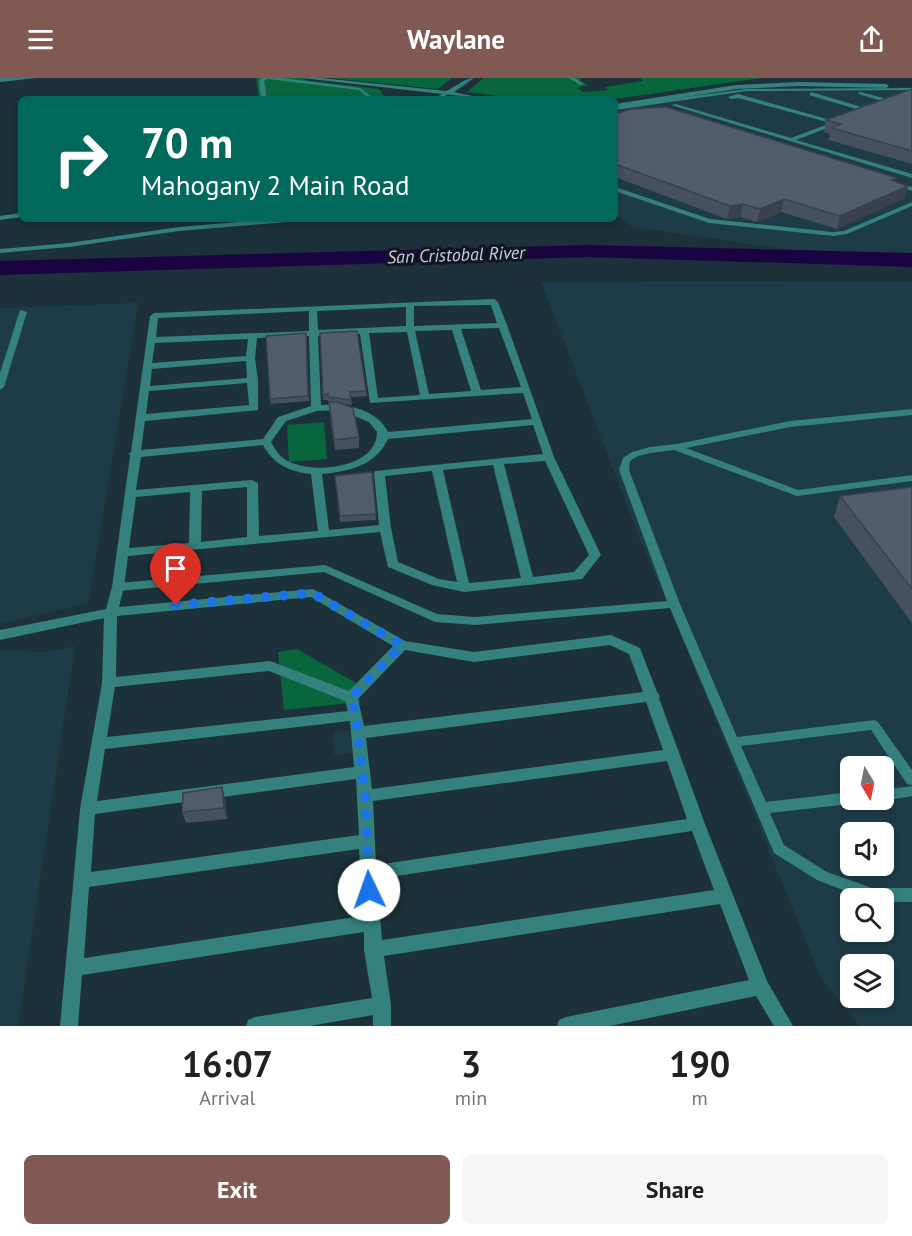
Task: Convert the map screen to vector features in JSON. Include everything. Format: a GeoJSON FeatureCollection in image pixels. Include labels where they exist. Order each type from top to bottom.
{"type":"FeatureCollection","features":[{"type":"Feature","properties":{"kind":"street"},"geometry":{"type":"LineString","coordinates":[[0,80],[33,78]]}},
{"type":"Feature","properties":{"kind":"street"},"geometry":{"type":"LineString","coordinates":[[305,78],[385,91],[447,93],[465,96]]}},
{"type":"Feature","properties":{"kind":"street"},"geometry":{"type":"LineString","coordinates":[[447,93],[457,89],[471,78]]}},
{"type":"Feature","properties":{"kind":"street"},"geometry":{"type":"LineString","coordinates":[[618,108],[736,87],[799,84],[886,86]]}},
{"type":"Feature","properties":{"kind":"street"},"geometry":{"type":"LineString","coordinates":[[0,218],[18,215]]}},
{"type":"Feature","properties":{"kind":"street"},"geometry":{"type":"LineString","coordinates":[[0,251],[69,245],[179,229],[263,222]]}},
{"type":"Feature","properties":{"kind":"street"},"geometry":{"type":"LineString","coordinates":[[69,1026],[88,809],[109,683],[111,612],[118,587],[154,316],[494,302],[549,457],[595,555],[578,576],[464,588],[436,582],[392,564],[385,528],[379,472],[549,457]]}},
{"type":"Feature","properties":{"kind":"street"},"geometry":{"type":"LineString","coordinates":[[410,304],[410,327],[425,397]]}},
{"type":"Feature","properties":{"kind":"street"},"geometry":{"type":"LineString","coordinates":[[313,309],[316,408]]}},
{"type":"Feature","properties":{"kind":"street"},"geometry":{"type":"LineString","coordinates":[[151,340],[312,334],[410,327],[456,328],[503,325]]}},
{"type":"Feature","properties":{"kind":"street"},"geometry":{"type":"LineString","coordinates":[[456,328],[477,394]]}},
{"type":"Feature","properties":{"kind":"street"},"geometry":{"type":"LineString","coordinates":[[364,331],[374,401],[527,390]]}},
{"type":"Feature","properties":{"kind":"street"},"geometry":{"type":"LineString","coordinates":[[140,418],[254,408],[250,358],[254,336]]}},
{"type":"Feature","properties":{"kind":"street"},"geometry":{"type":"LineString","coordinates":[[148,366],[250,358]]}},
{"type":"Feature","properties":{"kind":"street"},"geometry":{"type":"LineString","coordinates":[[143,389],[253,380]]}},
{"type":"Feature","properties":{"kind":"street"},"geometry":{"type":"LineString","coordinates":[[339,407],[361,412],[377,422],[383,436],[381,445],[373,455],[360,463],[316,471],[297,469],[282,463],[270,454],[267,442],[282,419],[316,408],[339,407]]}},
{"type":"Feature","properties":{"kind":"street"},"geometry":{"type":"LineString","coordinates":[[383,436],[536,422]]}},
{"type":"Feature","properties":{"kind":"street"},"geometry":{"type":"LineString","coordinates":[[134,454],[267,442]]}},
{"type":"Feature","properties":{"kind":"street"},"geometry":{"type":"LineString","coordinates":[[498,462],[528,581]]}},
{"type":"Feature","properties":{"kind":"street"},"geometry":{"type":"LineString","coordinates":[[437,467],[464,588]]}},
{"type":"Feature","properties":{"kind":"street"},"geometry":{"type":"LineString","coordinates":[[316,471],[324,534]]}},
{"type":"Feature","properties":{"kind":"street"},"geometry":{"type":"LineString","coordinates":[[129,494],[252,483],[253,540]]}},
{"type":"Feature","properties":{"kind":"street"},"geometry":{"type":"LineString","coordinates":[[195,545],[196,488]]}},
{"type":"Feature","properties":{"kind":"street"},"geometry":{"type":"LineString","coordinates":[[122,553],[385,528]]}},
{"type":"Feature","properties":{"kind":"street"},"geometry":{"type":"LineString","coordinates":[[0,635],[111,612],[312,593],[402,645],[474,657],[611,640],[635,651],[697,824],[760,986],[784,1026]]}},
{"type":"Feature","properties":{"kind":"street"},"geometry":{"type":"LineString","coordinates":[[351,698],[402,645]]}},
{"type":"Feature","properties":{"kind":"street"},"geometry":{"type":"LineString","coordinates":[[109,683],[270,666],[351,698]]}},
{"type":"Feature","properties":{"kind":"street"},"geometry":{"type":"LineString","coordinates":[[357,733],[652,696]]}},
{"type":"Feature","properties":{"kind":"street"},"geometry":{"type":"LineString","coordinates":[[351,698],[356,715],[365,796],[371,923],[382,1005],[382,1026]]}},
{"type":"Feature","properties":{"kind":"street"},"geometry":{"type":"LineString","coordinates":[[100,744],[356,715]]}},
{"type":"Feature","properties":{"kind":"street"},"geometry":{"type":"LineString","coordinates":[[365,796],[673,754]]}},
{"type":"Feature","properties":{"kind":"street"},"geometry":{"type":"LineString","coordinates":[[88,809],[362,772]]}},
{"type":"Feature","properties":{"kind":"street"},"geometry":{"type":"LineString","coordinates":[[369,873],[697,824]]}},
{"type":"Feature","properties":{"kind":"street"},"geometry":{"type":"LineString","coordinates":[[82,881],[367,841]]}},
{"type":"Feature","properties":{"kind":"street"},"geometry":{"type":"LineString","coordinates":[[374,950],[726,896]]}},
{"type":"Feature","properties":{"kind":"street"},"geometry":{"type":"LineString","coordinates":[[73,969],[371,923]]}},
{"type":"Feature","properties":{"kind":"street"},"geometry":{"type":"LineString","coordinates":[[566,1026],[760,986]]}},
{"type":"Feature","properties":{"kind":"street"},"geometry":{"type":"LineString","coordinates":[[255,1026],[382,1005]]}},
{"type":"Feature","properties":{"kind":"lane"},"geometry":{"type":"LineString","coordinates":[[264,96],[261,80],[268,78],[360,89],[368,96]]}},
{"type":"Feature","properties":{"kind":"lane"},"geometry":{"type":"LineString","coordinates":[[571,78],[582,84]]}},
{"type":"Feature","properties":{"kind":"lane"},"geometry":{"type":"LineString","coordinates":[[618,109],[747,90],[912,89]]}},
{"type":"Feature","properties":{"kind":"lane"},"geometry":{"type":"LineString","coordinates":[[855,112],[912,89]]}},
{"type":"Feature","properties":{"kind":"lane"},"geometry":{"type":"LineString","coordinates":[[796,90],[863,109]]}},
{"type":"Feature","properties":{"kind":"lane"},"geometry":{"type":"LineString","coordinates":[[848,90],[886,100]]}},
{"type":"Feature","properties":{"kind":"lane"},"geometry":{"type":"LineString","coordinates":[[442,96],[447,93]]}},
{"type":"Feature","properties":{"kind":"lane"},"geometry":{"type":"LineString","coordinates":[[618,109],[674,105],[738,96],[836,123],[793,139]]}},
{"type":"Feature","properties":{"kind":"lane"},"geometry":{"type":"LineString","coordinates":[[674,105],[912,176]]}},
{"type":"Feature","properties":{"kind":"lane"},"geometry":{"type":"LineString","coordinates":[[829,121],[837,118]]}},
{"type":"Feature","properties":{"kind":"lane"},"geometry":{"type":"LineString","coordinates":[[889,182],[912,189]]}},
{"type":"Feature","properties":{"kind":"lane"},"geometry":{"type":"LineString","coordinates":[[618,190],[709,221],[833,234],[845,233],[912,204]]}},
{"type":"Feature","properties":{"kind":"lane"},"geometry":{"type":"LineString","coordinates":[[0,387],[24,312]]}},
{"type":"Feature","properties":{"kind":"lane"},"geometry":{"type":"LineString","coordinates":[[912,412],[790,424],[677,447],[650,450],[635,454],[626,460],[624,470],[674,604],[780,849],[822,876],[872,895],[912,895]]}},
{"type":"Feature","properties":{"kind":"lane"},"geometry":{"type":"LineString","coordinates":[[677,447],[797,493],[912,478]]}},
{"type":"Feature","properties":{"kind":"lane"},"geometry":{"type":"LineString","coordinates":[[118,587],[325,568],[435,618],[476,621],[674,604]]}},
{"type":"Feature","properties":{"kind":"lane"},"geometry":{"type":"LineString","coordinates":[[733,742],[874,725],[912,780]]}},
{"type":"Feature","properties":{"kind":"lane"},"geometry":{"type":"LineString","coordinates":[[894,794],[912,791]]}},
{"type":"Feature","properties":{"kind":"lane"},"geometry":{"type":"LineString","coordinates":[[761,808],[840,799]]}},
{"type":"Feature","properties":{"kind":"shaded area"},"geometry":{"type":"Polygon","coordinates":[[[912,86],[912,259],[777,248],[632,227],[618,218],[618,107],[750,87],[884,88],[912,86]]]}},
{"type":"Feature","properties":{"kind":"shaded area"},"geometry":{"type":"Polygon","coordinates":[[[912,281],[912,1026],[859,1026],[845,1008],[894,1008],[894,954],[840,954],[840,1002],[821,978],[646,555],[541,282],[912,281]]]}},
{"type":"Feature","properties":{"kind":"shaded area"},"geometry":{"type":"Polygon","coordinates":[[[138,303],[88,603],[0,624],[0,308],[138,303]]]}},
{"type":"Feature","properties":{"kind":"shaded area"},"geometry":{"type":"Polygon","coordinates":[[[75,646],[18,1026],[0,1026],[0,650],[44,652],[75,646]]]}},
{"type":"Feature","properties":{"kind":"shaded area"},"geometry":{"type":"Polygon","coordinates":[[[359,730],[361,752],[334,755],[333,732],[359,730]]]}},
{"type":"Feature","properties":{"kind":"green space"},"geometry":{"type":"Polygon","coordinates":[[[256,78],[306,78],[304,80],[379,89],[384,96],[259,96],[256,78]]]}},
{"type":"Feature","properties":{"kind":"green space"},"geometry":{"type":"Polygon","coordinates":[[[331,78],[452,78],[438,89],[331,78]]]}},
{"type":"Feature","properties":{"kind":"green space"},"geometry":{"type":"Polygon","coordinates":[[[484,78],[583,78],[579,80],[588,85],[577,88],[583,92],[608,90],[605,87],[643,81],[640,78],[761,78],[618,99],[618,96],[498,96],[467,92],[484,78]]]}},
{"type":"Feature","properties":{"kind":"green space"},"geometry":{"type":"Polygon","coordinates":[[[324,422],[327,459],[289,462],[287,425],[324,422]]]}},
{"type":"Feature","properties":{"kind":"green space"},"geometry":{"type":"Polygon","coordinates":[[[297,649],[356,683],[360,702],[284,710],[278,652],[297,649]]]}},
{"type":"Feature","properties":{"kind":"building"},"geometry":{"type":"Polygon","coordinates":[[[912,89],[912,151],[832,128],[841,124],[826,120],[912,89]]]}},
{"type":"Feature","properties":{"kind":"building"},"geometry":{"type":"Polygon","coordinates":[[[666,107],[897,178],[891,180],[908,186],[840,216],[784,199],[760,209],[743,204],[730,206],[618,165],[618,113],[631,109],[666,107]]]}},
{"type":"Feature","properties":{"kind":"building"},"geometry":{"type":"Polygon","coordinates":[[[357,331],[366,391],[350,392],[351,400],[328,397],[328,394],[323,395],[320,333],[357,331]]]}},
{"type":"Feature","properties":{"kind":"building"},"geometry":{"type":"Polygon","coordinates":[[[306,333],[308,396],[270,399],[266,336],[306,333]]]}},
{"type":"Feature","properties":{"kind":"building"},"geometry":{"type":"Polygon","coordinates":[[[329,402],[338,402],[353,408],[359,437],[334,440],[329,402]]]}},
{"type":"Feature","properties":{"kind":"building"},"geometry":{"type":"Polygon","coordinates":[[[372,472],[376,514],[340,516],[335,476],[372,472]]]}},
{"type":"Feature","properties":{"kind":"building"},"geometry":{"type":"Polygon","coordinates":[[[912,487],[912,589],[840,496],[912,487]]]}},
{"type":"Feature","properties":{"kind":"building"},"geometry":{"type":"Polygon","coordinates":[[[222,787],[224,808],[182,812],[183,793],[222,787]]]}},
{"type":"Feature","properties":{"kind":"waterway","name":"San Cristobal River"},"geometry":{"type":"LineString","coordinates":[[0,268],[588,251],[912,260]]}},
{"type":"Feature","properties":{"kind":"route"},"geometry":{"type":"LineString","coordinates":[[176,605],[312,593],[402,645],[351,698],[356,715],[365,796],[369,890]]}}]}
